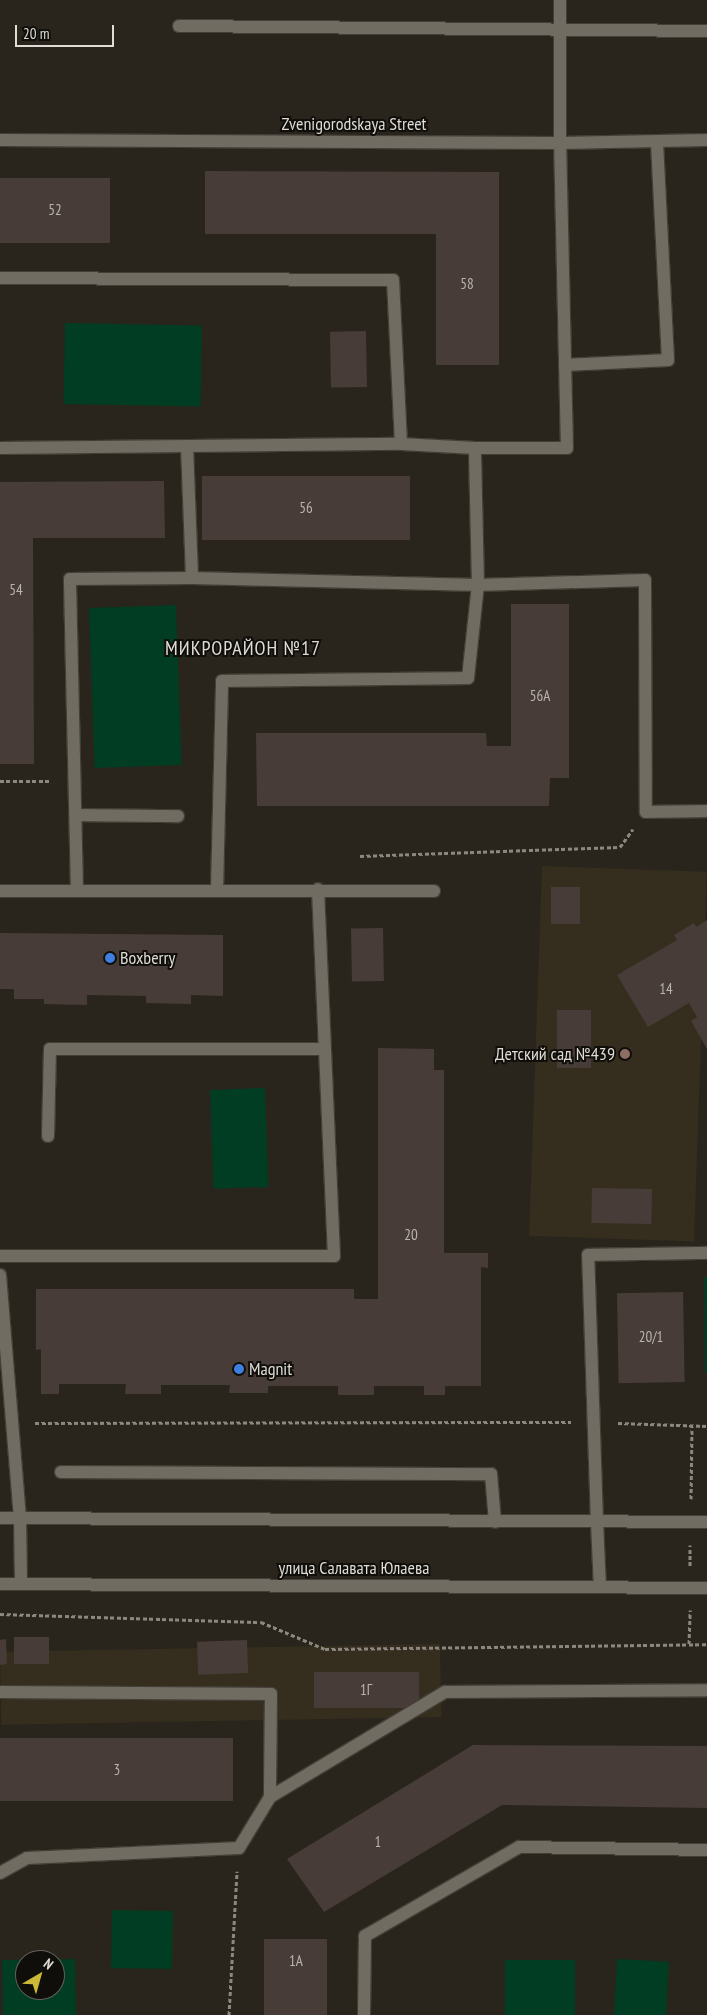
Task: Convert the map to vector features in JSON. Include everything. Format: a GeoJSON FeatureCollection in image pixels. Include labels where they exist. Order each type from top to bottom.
{"type":"FeatureCollection","features":[{"type":"Feature","properties":{"kind":"street"},"geometry":{"type":"LineString","coordinates":[[0,448],[401,444],[475,448],[567,448],[560,143],[560,0]]}},
{"type":"Feature","properties":{"kind":"street"},"geometry":{"type":"LineString","coordinates":[[180,26],[707,31]]}},
{"type":"Feature","properties":{"kind":"street","name":"Zvenigorodskaya Street"},"geometry":{"type":"LineString","coordinates":[[0,140],[560,143],[707,140]]}},
{"type":"Feature","properties":{"kind":"street"},"geometry":{"type":"LineString","coordinates":[[565,365],[668,360],[656,141]]}},
{"type":"Feature","properties":{"kind":"street"},"geometry":{"type":"LineString","coordinates":[[0,278],[393,280],[401,444]]}},
{"type":"Feature","properties":{"kind":"street"},"geometry":{"type":"LineString","coordinates":[[187,446],[192,578]]}},
{"type":"Feature","properties":{"kind":"street"},"geometry":{"type":"LineString","coordinates":[[217,890],[222,681],[468,678],[478,585],[475,448]]}},
{"type":"Feature","properties":{"kind":"street"},"geometry":{"type":"LineString","coordinates":[[76,891],[70,579],[192,578],[478,585],[645,580],[646,812],[707,811]]}},
{"type":"Feature","properties":{"kind":"street"},"geometry":{"type":"LineString","coordinates":[[76,815],[178,816]]}},
{"type":"Feature","properties":{"kind":"street"},"geometry":{"type":"LineString","coordinates":[[0,1256],[334,1256],[323,1049],[318,889]]}},
{"type":"Feature","properties":{"kind":"street"},"geometry":{"type":"LineString","coordinates":[[0,891],[318,889],[434,891]]}},
{"type":"Feature","properties":{"kind":"street"},"geometry":{"type":"LineString","coordinates":[[48,1136],[50,1049],[323,1049]]}},
{"type":"Feature","properties":{"kind":"street"},"geometry":{"type":"LineString","coordinates":[[600,1587],[588,1256],[707,1254]]}},
{"type":"Feature","properties":{"kind":"street"},"geometry":{"type":"LineString","coordinates":[[0,1275],[20,1518],[21,1584]]}},
{"type":"Feature","properties":{"kind":"street"},"geometry":{"type":"LineString","coordinates":[[61,1472],[491,1474],[494,1522]]}},
{"type":"Feature","properties":{"kind":"street"},"geometry":{"type":"LineString","coordinates":[[0,1518],[707,1522]]}},
{"type":"Feature","properties":{"kind":"street","name":"улица Салавата Юлаева"},"geometry":{"type":"LineString","coordinates":[[0,1584],[707,1588]]}},
{"type":"Feature","properties":{"kind":"street"},"geometry":{"type":"LineString","coordinates":[[0,1874],[27,1858],[239,1848],[270,1797],[445,1692],[707,1690]]}},
{"type":"Feature","properties":{"kind":"street"},"geometry":{"type":"LineString","coordinates":[[0,1692],[271,1694],[270,1797]]}},
{"type":"Feature","properties":{"kind":"street"},"geometry":{"type":"LineString","coordinates":[[364,2015],[365,1936],[519,1847],[707,1850]]}},
{"type":"Feature","properties":{"kind":"path"},"geometry":{"type":"LineString","coordinates":[[0,781],[75,781]]}},
{"type":"Feature","properties":{"kind":"path"},"geometry":{"type":"LineString","coordinates":[[360,856],[620,847],[646,812]]}},
{"type":"Feature","properties":{"kind":"path"},"geometry":{"type":"LineString","coordinates":[[12,1423],[593,1422],[707,1426]]}},
{"type":"Feature","properties":{"kind":"path"},"geometry":{"type":"LineString","coordinates":[[0,1614],[261,1622],[325,1649],[707,1644]]}},
{"type":"Feature","properties":{"kind":"path"},"geometry":{"type":"LineString","coordinates":[[229,2015],[239,1848]]}},
{"type":"Feature","properties":{"kind":"shaded area","name":"Детский сад №439"},"geometry":{"type":"Polygon","coordinates":[[[542,866],[707,872],[694,1242],[529,1236],[542,866]]]}},
{"type":"Feature","properties":{"kind":"shaded area"},"geometry":{"type":"Polygon","coordinates":[[[440,1644],[441,1717],[1,1725],[0,1652],[440,1644]]]}},
{"type":"Feature","properties":{"kind":"green space"},"geometry":{"type":"Polygon","coordinates":[[[65,323],[202,325],[201,406],[64,404],[65,323]]]}},
{"type":"Feature","properties":{"kind":"green space"},"geometry":{"type":"Polygon","coordinates":[[[176,605],[182,765],[95,768],[89,608],[176,605]]]}},
{"type":"Feature","properties":{"kind":"green space"},"geometry":{"type":"Polygon","coordinates":[[[265,1088],[268,1187],[213,1189],[210,1090],[265,1088]]]}},
{"type":"Feature","properties":{"kind":"green space"},"geometry":{"type":"Polygon","coordinates":[[[704,1277],[707,1277],[707,1373],[705,1373],[704,1277]]]}},
{"type":"Feature","properties":{"kind":"green space"},"geometry":{"type":"Polygon","coordinates":[[[112,1910],[173,1911],[172,1969],[111,1968],[112,1910]]]}},
{"type":"Feature","properties":{"kind":"green space"},"geometry":{"type":"Polygon","coordinates":[[[65,1959],[75,1959],[76,2015],[3,2015],[2,1960],[15,1960],[15,2000],[65,2000],[65,1959]]]}},
{"type":"Feature","properties":{"kind":"green space"},"geometry":{"type":"Polygon","coordinates":[[[617,1959],[669,1962],[666,2015],[614,2015],[617,1959]]]}},
{"type":"Feature","properties":{"kind":"green space"},"geometry":{"type":"Polygon","coordinates":[[[505,1960],[575,1960],[575,2015],[505,2015],[505,1960]]]}},
{"type":"Feature","properties":{"kind":"building"},"geometry":{"type":"Polygon","coordinates":[[[205,171],[499,172],[499,365],[436,365],[436,234],[205,234],[205,171]]]}},
{"type":"Feature","properties":{"kind":"building"},"geometry":{"type":"Polygon","coordinates":[[[0,178],[110,178],[110,243],[0,243],[0,178]]]}},
{"type":"Feature","properties":{"kind":"building"},"geometry":{"type":"Polygon","coordinates":[[[366,331],[367,387],[331,388],[330,332],[366,331]]]}},
{"type":"Feature","properties":{"kind":"building"},"geometry":{"type":"Polygon","coordinates":[[[202,476],[410,476],[410,540],[202,540],[202,476]]]}},
{"type":"Feature","properties":{"kind":"building"},"geometry":{"type":"Polygon","coordinates":[[[164,481],[165,538],[33,538],[34,764],[0,764],[0,482],[164,481]]]}},
{"type":"Feature","properties":{"kind":"building"},"geometry":{"type":"Polygon","coordinates":[[[511,604],[569,604],[569,778],[550,778],[549,806],[257,806],[256,733],[486,733],[487,746],[511,746],[511,604]]]}},
{"type":"Feature","properties":{"kind":"building"},"geometry":{"type":"Polygon","coordinates":[[[551,887],[580,887],[580,924],[551,924],[551,887]]]}},
{"type":"Feature","properties":{"kind":"building"},"geometry":{"type":"Polygon","coordinates":[[[707,920],[707,1049],[691,1021],[697,1017],[689,1003],[648,1027],[617,975],[677,940],[674,935],[694,923],[696,927],[707,920]]]}},
{"type":"Feature","properties":{"kind":"building"},"geometry":{"type":"Polygon","coordinates":[[[383,928],[384,981],[352,982],[351,929],[383,928]]]}},
{"type":"Feature","properties":{"kind":"building"},"geometry":{"type":"Polygon","coordinates":[[[0,933],[223,935],[223,996],[191,995],[191,1004],[146,1003],[146,996],[87,995],[87,1005],[44,1004],[44,999],[14,999],[14,989],[0,989],[0,933]]]}},
{"type":"Feature","properties":{"kind":"building"},"geometry":{"type":"Polygon","coordinates":[[[557,1010],[591,1010],[591,1068],[557,1068],[557,1010]]]}},
{"type":"Feature","properties":{"kind":"building"},"geometry":{"type":"Polygon","coordinates":[[[378,1048],[434,1049],[434,1070],[444,1070],[444,1253],[488,1253],[488,1268],[481,1267],[481,1386],[445,1386],[445,1395],[424,1395],[424,1386],[374,1386],[374,1395],[338,1395],[338,1386],[268,1386],[268,1393],[229,1393],[230,1385],[161,1385],[161,1394],[125,1394],[126,1384],[59,1384],[59,1394],[41,1394],[41,1349],[36,1350],[36,1289],[354,1289],[354,1299],[378,1299],[378,1048]]]}},
{"type":"Feature","properties":{"kind":"building"},"geometry":{"type":"Polygon","coordinates":[[[592,1188],[652,1189],[651,1224],[591,1223],[592,1188]]]}},
{"type":"Feature","properties":{"kind":"building"},"geometry":{"type":"Polygon","coordinates":[[[683,1292],[685,1382],[619,1383],[617,1293],[683,1292]]]}},
{"type":"Feature","properties":{"kind":"building"},"geometry":{"type":"Polygon","coordinates":[[[14,1637],[49,1637],[49,1664],[14,1664],[14,1637]]]}},
{"type":"Feature","properties":{"kind":"building"},"geometry":{"type":"Polygon","coordinates":[[[6,1639],[7,1664],[0,1665],[0,1640],[6,1639]]]}},
{"type":"Feature","properties":{"kind":"building"},"geometry":{"type":"Polygon","coordinates":[[[247,1640],[248,1673],[198,1675],[197,1642],[247,1640]]]}},
{"type":"Feature","properties":{"kind":"building"},"geometry":{"type":"Polygon","coordinates":[[[314,1672],[419,1672],[419,1708],[314,1708],[314,1672]]]}},
{"type":"Feature","properties":{"kind":"building"},"geometry":{"type":"Polygon","coordinates":[[[0,1738],[233,1738],[233,1801],[0,1801],[0,1738]]]}},
{"type":"Feature","properties":{"kind":"building"},"geometry":{"type":"Polygon","coordinates":[[[473,1745],[707,1746],[707,1808],[502,1805],[324,1912],[287,1859],[473,1745]]]}},
{"type":"Feature","properties":{"kind":"building"},"geometry":{"type":"Polygon","coordinates":[[[264,1939],[327,1939],[327,2015],[264,2015],[264,1939]]]}},
{"type":"Feature","properties":{"kind":"place","name":"Boxberry"},"geometry":{"type":"Point","coordinates":[110,958]}},
{"type":"Feature","properties":{"kind":"place","name":"Детский сад №439"},"geometry":{"type":"Point","coordinates":[625,1054]}},
{"type":"Feature","properties":{"kind":"place","name":"Magnit"},"geometry":{"type":"Point","coordinates":[239,1369]}},
{"type":"Feature","properties":{"kind":"district","name":"МИКРОРАЙОН №17"},"geometry":{"type":"Point","coordinates":[243,648]}}]}
